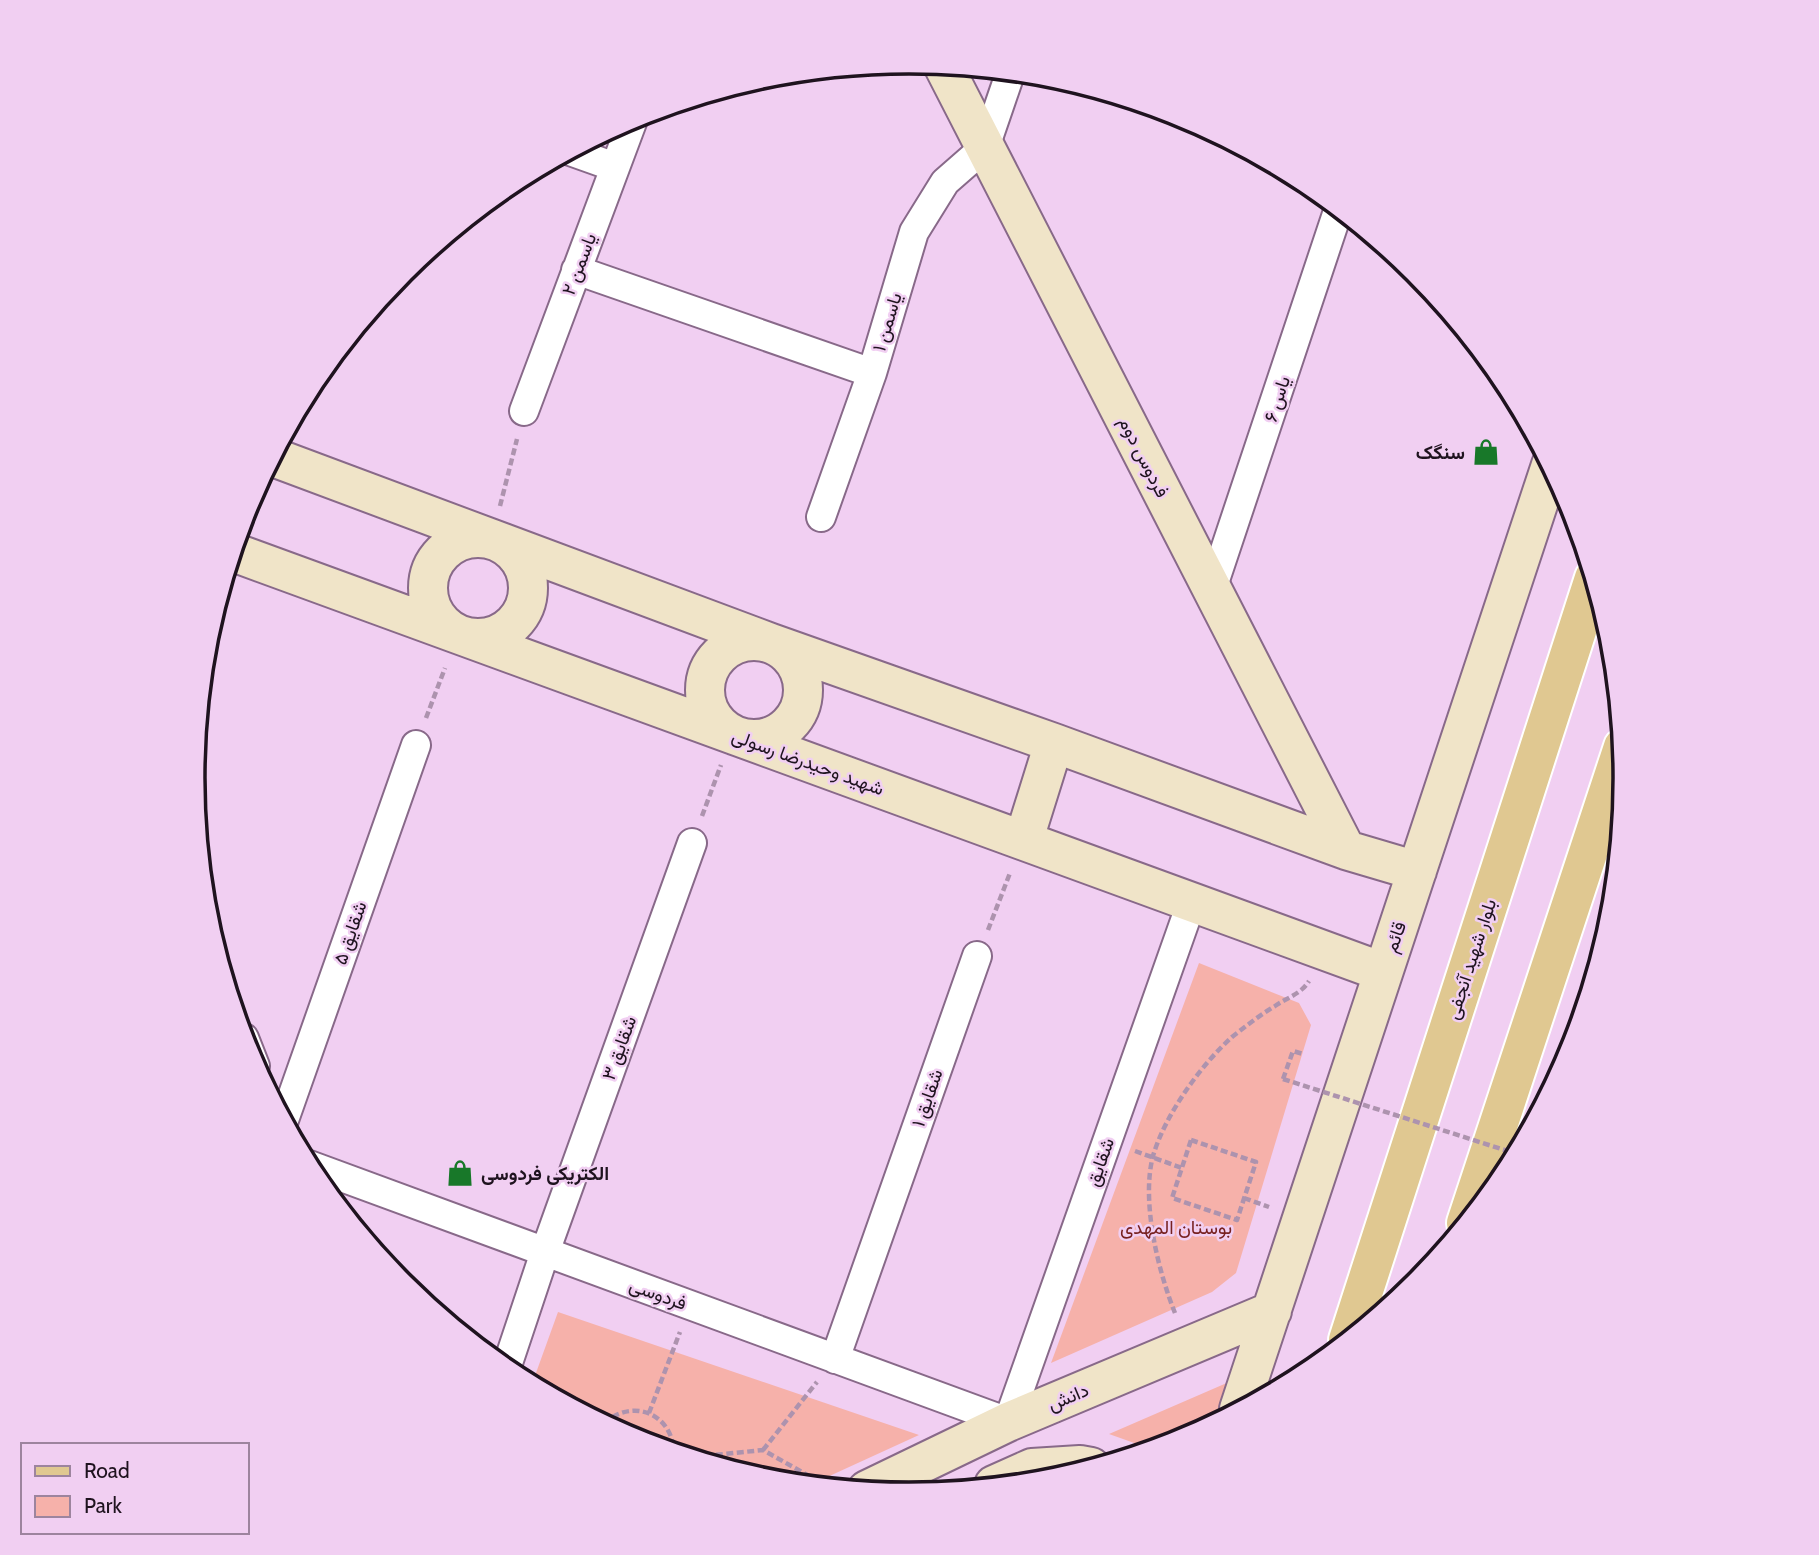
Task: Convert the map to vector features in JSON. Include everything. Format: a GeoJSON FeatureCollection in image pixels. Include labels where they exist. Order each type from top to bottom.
{"type":"FeatureCollection","features":[{"type":"Feature","properties":{"kind":"main road","name":"بلوار شهید آنجفی"},"geometry":{"type":"LineString","coordinates":[[1353,1324],[1589,593]]}},
{"type":"Feature","properties":{"kind":"main road"},"geometry":{"type":"LineString","coordinates":[[1475,1197],[1614,775]]}},
{"type":"Feature","properties":{"kind":"street","name":"فردوس دوم"},"geometry":{"type":"LineString","coordinates":[[948,75],[1346,850]]}},
{"type":"Feature","properties":{"kind":"street"},"geometry":{"type":"LineString","coordinates":[[985,147],[1008,81]]}},
{"type":"Feature","properties":{"kind":"street","name":"یاسمن ۲"},"geometry":{"type":"LineString","coordinates":[[524,411],[628,132]]}},
{"type":"Feature","properties":{"kind":"street","name":"یاسمن ۱"},"geometry":{"type":"LineString","coordinates":[[821,517],[872,373],[914,232],[945,182],[985,147]]}},
{"type":"Feature","properties":{"kind":"street"},"geometry":{"type":"LineString","coordinates":[[581,155],[615,167]]}},
{"type":"Feature","properties":{"kind":"street","name":"یاس ۶"},"geometry":{"type":"LineString","coordinates":[[1212,589],[1336,217]]}},
{"type":"Feature","properties":{"kind":"street"},"geometry":{"type":"LineString","coordinates":[[576,270],[872,373]]}},
{"type":"Feature","properties":{"kind":"street"},"geometry":{"type":"LineString","coordinates":[[281,460],[771,643],[1346,850],[1417,871]]}},
{"type":"Feature","properties":{"kind":"street","name":"قائم"},"geometry":{"type":"LineString","coordinates":[[1243,1397],[1546,477]]}},
{"type":"Feature","properties":{"kind":"street"},"geometry":{"type":"LineString","coordinates":[[474,537],[491,539],[507,546],[519,558],[526,572],[529,589],[526,605],[518,620],[498,635],[474,639],[458,635],[443,625],[433,612],[428,596],[428,579],[444,550],[459,541],[474,537]]}},
{"type":"Feature","properties":{"kind":"street","name":"شهید وحیدرضا رسولی"},"geometry":{"type":"LineString","coordinates":[[242,555],[1383,972]]}},
{"type":"Feature","properties":{"kind":"street"},"geometry":{"type":"LineString","coordinates":[[755,640],[771,643],[785,651],[796,663],[802,678],[803,694],[799,709],[791,723],[779,733],[748,739],[732,735],[719,725],[709,711],[705,678],[712,663],[723,650],[738,642],[755,640]]}},
{"type":"Feature","properties":{"kind":"street"},"geometry":{"type":"LineString","coordinates":[[1024,839],[1054,743]]}},
{"type":"Feature","properties":{"kind":"street","name":"شقایق ۵"},"geometry":{"type":"LineString","coordinates":[[288,1108],[416,746]]}},
{"type":"Feature","properties":{"kind":"street","name":"شقایق ۳"},"geometry":{"type":"LineString","coordinates":[[510,1357],[692,843]]}},
{"type":"Feature","properties":{"kind":"street","name":"شقایق"},"geometry":{"type":"LineString","coordinates":[[1008,1422],[1192,901]]}},
{"type":"Feature","properties":{"kind":"street","name":"شقایق ۱"},"geometry":{"type":"LineString","coordinates":[[835,1359],[977,956]]}},
{"type":"Feature","properties":{"kind":"street","name":"فردوسی"},"geometry":{"type":"LineString","coordinates":[[326,1171],[1008,1422]]}},
{"type":"Feature","properties":{"kind":"street","name":"دانش"},"geometry":{"type":"LineString","coordinates":[[886,1481],[1008,1422],[1272,1311]]}},
{"type":"Feature","properties":{"kind":"street"},"geometry":{"type":"LineString","coordinates":[[1008,1422],[1032,1468]]}},
{"type":"Feature","properties":{"kind":"street"},"geometry":{"type":"LineString","coordinates":[[1024,1471],[1032,1468],[1053,1467]]}},
{"type":"Feature","properties":{"kind":"path"},"geometry":{"type":"LineString","coordinates":[[491,539],[524,411]]}},
{"type":"Feature","properties":{"kind":"path"},"geometry":{"type":"LineString","coordinates":[[416,746],[458,635]]}},
{"type":"Feature","properties":{"kind":"path"},"geometry":{"type":"LineString","coordinates":[[692,843],[732,735]]}},
{"type":"Feature","properties":{"kind":"path"},"geometry":{"type":"LineString","coordinates":[[977,956],[1024,839]]}},
{"type":"Feature","properties":{"kind":"path"},"geometry":{"type":"LineString","coordinates":[[1191,1345],[1178,1321],[1159,1266],[1151,1211],[1153,1157],[1177,1106],[1210,1059],[1254,1020],[1303,990],[1329,952]]}},
{"type":"Feature","properties":{"kind":"path"},"geometry":{"type":"LineString","coordinates":[[1303,1054],[1293,1051],[1283,1079],[1506,1151]]}},
{"type":"Feature","properties":{"kind":"path"},"geometry":{"type":"LineString","coordinates":[[1108,1140],[1182,1168]]}},
{"type":"Feature","properties":{"kind":"path"},"geometry":{"type":"LineString","coordinates":[[1191,1140],[1256,1162],[1237,1220],[1171,1198],[1182,1168],[1191,1140]]}},
{"type":"Feature","properties":{"kind":"path"},"geometry":{"type":"LineString","coordinates":[[649,1413],[690,1306]]}},
{"type":"Feature","properties":{"kind":"path"},"geometry":{"type":"LineString","coordinates":[[763,1450],[835,1359]]}},
{"type":"Feature","properties":{"kind":"path"},"geometry":{"type":"LineString","coordinates":[[612,1416],[625,1411],[649,1413],[667,1427],[671,1439]]}},
{"type":"Feature","properties":{"kind":"path"},"geometry":{"type":"LineString","coordinates":[[717,1455],[763,1450],[803,1473]]}},
{"type":"Feature","properties":{"kind":"green space","name":"بوستان المهدی"},"geometry":{"type":"Polygon","coordinates":[[[1199,963],[1299,1003],[1311,1025],[1236,1273],[1212,1292],[1051,1363],[1199,963]]]}},
{"type":"Feature","properties":{"kind":"green space"},"geometry":{"type":"Polygon","coordinates":[[[558,1312],[919,1435],[829,1476],[772,1468],[727,1458],[640,1428],[598,1409],[536,1374],[558,1312]]]}},
{"type":"Feature","properties":{"kind":"green space"},"geometry":{"type":"Polygon","coordinates":[[[1229,1382],[1219,1410],[1179,1428],[1136,1444],[1109,1434],[1229,1382]]]}},
{"type":"Feature","properties":{"kind":"place","name":"سنگک"},"geometry":{"type":"Point","coordinates":[1486,452]}},
{"type":"Feature","properties":{"kind":"place","name":"الکتریکی فردوسی"},"geometry":{"type":"Point","coordinates":[460,1173]}}]}
